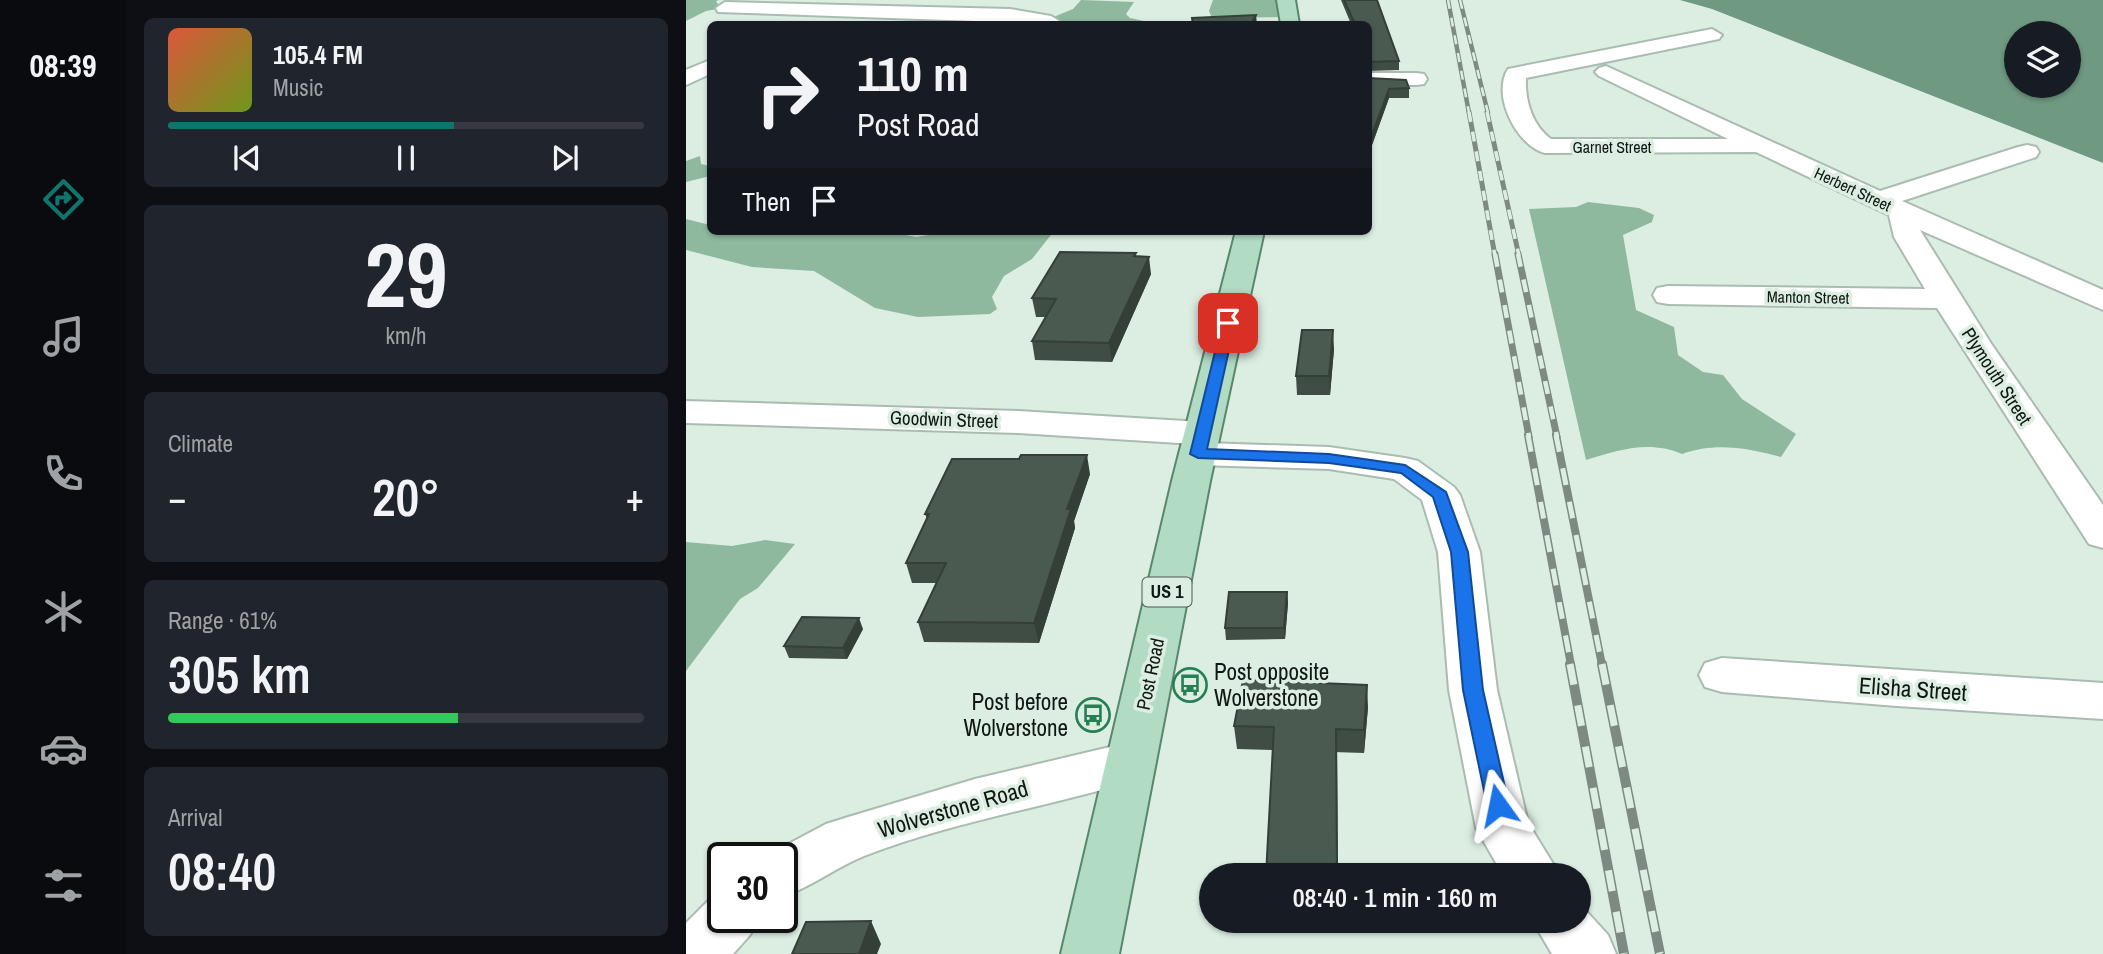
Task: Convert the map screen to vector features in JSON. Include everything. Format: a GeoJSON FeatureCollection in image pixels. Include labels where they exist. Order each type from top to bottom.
{"type":"FeatureCollection","features":[{"type":"Feature","properties":{"kind":"main road"},"geometry":{"type":"LineString","coordinates":[[1286,0],[1290,21]]}},
{"type":"Feature","properties":{"kind":"main road","name":"Post Road"},"geometry":{"type":"LineString","coordinates":[[1090,954],[1200,443],[1250,235]]}},
{"type":"Feature","properties":{"kind":"street"},"geometry":{"type":"LineString","coordinates":[[725,8],[1010,15],[1046,21]]}},
{"type":"Feature","properties":{"kind":"street"},"geometry":{"type":"LineString","coordinates":[[787,21],[806,10]]}},
{"type":"Feature","properties":{"kind":"street","name":"Garnet Street"},"geometry":{"type":"LineString","coordinates":[[1712,35],[1516,74],[1514,88],[1524,121],[1533,139],[1545,146],[1761,146]]}},
{"type":"Feature","properties":{"kind":"street"},"geometry":{"type":"LineString","coordinates":[[686,79],[707,68]]}},
{"type":"Feature","properties":{"kind":"street","name":"Herbert Street"},"geometry":{"type":"LineString","coordinates":[[1606,72],[1761,146],[2103,301]]}},
{"type":"Feature","properties":{"kind":"street"},"geometry":{"type":"LineString","coordinates":[[1372,79],[1416,79]]}},
{"type":"Feature","properties":{"kind":"street"},"geometry":{"type":"LineString","coordinates":[[1890,205],[2027,152]]}},
{"type":"Feature","properties":{"kind":"street","name":"Plymouth Street"},"geometry":{"type":"LineString","coordinates":[[1890,205],[1947,299],[2103,535]]}},
{"type":"Feature","properties":{"kind":"street","name":"Manton Street"},"geometry":{"type":"LineString","coordinates":[[1668,295],[1947,299]]}},
{"type":"Feature","properties":{"kind":"street","name":"Goodwin Street"},"geometry":{"type":"LineString","coordinates":[[686,412],[1018,422],[1405,469],[1440,495],[1459,552],[1473,690],[1503,828],[1525,863]]}},
{"type":"Feature","properties":{"kind":"street","name":"Elisha Street"},"geometry":{"type":"LineString","coordinates":[[1722,674],[1897,689],[2103,701]]}},
{"type":"Feature","properties":{"kind":"street","name":"Wolverstone Road"},"geometry":{"type":"LineString","coordinates":[[798,865],[845,840],[975,800],[1131,762]]}},
{"type":"Feature","properties":{"kind":"street"},"geometry":{"type":"LineString","coordinates":[[695,954],[715,933]]}},
{"type":"Feature","properties":{"kind":"street"},"geometry":{"type":"LineString","coordinates":[[1570,933],[1587,954]]}},
{"type":"Feature","properties":{"kind":"shaded area"},"geometry":{"type":"Polygon","coordinates":[[[686,0],[718,0],[716,2],[723,8],[706,11],[686,21],[686,0]]]}},
{"type":"Feature","properties":{"kind":"shaded area"},"geometry":{"type":"Polygon","coordinates":[[[1081,0],[1134,2],[1126,14],[1130,18],[1144,21],[1046,20],[1073,9],[1081,0]]]}},
{"type":"Feature","properties":{"kind":"shaded area"},"geometry":{"type":"Polygon","coordinates":[[[1213,0],[1286,0],[1287,17],[1212,18],[1209,11],[1213,0]]]}},
{"type":"Feature","properties":{"kind":"shaded area"},"geometry":{"type":"Polygon","coordinates":[[[1680,0],[2103,0],[2103,163],[1712,9],[1680,0]]]}},
{"type":"Feature","properties":{"kind":"shaded area"},"geometry":{"type":"Polygon","coordinates":[[[700,156],[701,164],[707,165],[707,177],[686,182],[686,161],[700,156]]]}},
{"type":"Feature","properties":{"kind":"shaded area"},"geometry":{"type":"Polygon","coordinates":[[[1588,202],[1639,208],[1654,215],[1652,222],[1623,235],[1636,310],[1674,327],[1678,355],[1703,372],[1723,375],[1742,399],[1796,434],[1781,457],[1719,447],[1682,454],[1646,447],[1622,450],[1586,460],[1529,209],[1576,207],[1588,202]]]}},
{"type":"Feature","properties":{"kind":"shaded area"},"geometry":{"type":"Polygon","coordinates":[[[686,219],[707,224],[707,235],[1051,235],[1032,259],[1004,276],[992,297],[997,309],[990,314],[918,317],[875,308],[814,271],[752,267],[686,250],[686,219]]]}},
{"type":"Feature","properties":{"kind":"shaded area"},"geometry":{"type":"Polygon","coordinates":[[[765,540],[795,544],[758,588],[740,599],[686,671],[686,542],[732,546],[765,540]]]}},
{"type":"Feature","properties":{"kind":"building"},"geometry":{"type":"Polygon","coordinates":[[[1344,0],[1377,0],[1399,61],[1372,62],[1372,21],[1354,21],[1344,0]]]}},
{"type":"Feature","properties":{"kind":"building"},"geometry":{"type":"Polygon","coordinates":[[[1256,15],[1253,21],[1192,21],[1192,18],[1256,15]]]}},
{"type":"Feature","properties":{"kind":"building"},"geometry":{"type":"Polygon","coordinates":[[[1372,78],[1406,80],[1409,88],[1389,89],[1372,134],[1372,78]]]}},
{"type":"Feature","properties":{"kind":"building"},"geometry":{"type":"Polygon","coordinates":[[[1060,252],[1136,253],[1134,256],[1149,257],[1109,343],[1032,341],[1056,299],[1032,298],[1060,252]]]}},
{"type":"Feature","properties":{"kind":"building"},"geometry":{"type":"Polygon","coordinates":[[[1302,330],[1333,330],[1329,376],[1296,376],[1302,330]]]}},
{"type":"Feature","properties":{"kind":"building"},"geometry":{"type":"Polygon","coordinates":[[[1021,455],[1087,455],[1067,509],[1071,509],[1034,623],[918,622],[946,563],[906,563],[929,514],[925,514],[952,459],[1019,459],[1021,455]]]}},
{"type":"Feature","properties":{"kind":"building"},"geometry":{"type":"Polygon","coordinates":[[[1229,592],[1287,592],[1284,628],[1225,628],[1229,592]]]}},
{"type":"Feature","properties":{"kind":"building"},"geometry":{"type":"Polygon","coordinates":[[[802,617],[859,618],[843,648],[784,646],[802,617]]]}},
{"type":"Feature","properties":{"kind":"building"},"geometry":{"type":"Polygon","coordinates":[[[1243,680],[1367,685],[1364,730],[1336,729],[1337,863],[1267,863],[1274,727],[1234,726],[1243,680]]]}},
{"type":"Feature","properties":{"kind":"building"},"geometry":{"type":"Polygon","coordinates":[[[871,921],[859,954],[792,954],[806,922],[871,921]]]}},
{"type":"Feature","properties":{"kind":"railway"},"geometry":{"type":"LineString","coordinates":[[1448,0],[1469,113]]}},
{"type":"Feature","properties":{"kind":"railway"},"geometry":{"type":"LineString","coordinates":[[1460,0],[1488,113]]}},
{"type":"Feature","properties":{"kind":"railway"},"geometry":{"type":"LineString","coordinates":[[1469,112],[1495,256]]}},
{"type":"Feature","properties":{"kind":"railway"},"geometry":{"type":"LineString","coordinates":[[1487,112],[1519,256]]}},
{"type":"Feature","properties":{"kind":"railway"},"geometry":{"type":"LineString","coordinates":[[1495,254],[1529,437]]}},
{"type":"Feature","properties":{"kind":"railway"},"geometry":{"type":"LineString","coordinates":[[1518,254],[1557,437]]}},
{"type":"Feature","properties":{"kind":"railway"},"geometry":{"type":"LineString","coordinates":[[1528,435],[1571,665]]}},
{"type":"Feature","properties":{"kind":"railway"},"geometry":{"type":"LineString","coordinates":[[1556,435],[1602,665]]}},
{"type":"Feature","properties":{"kind":"railway"},"geometry":{"type":"LineString","coordinates":[[1570,664],[1624,954]]}},
{"type":"Feature","properties":{"kind":"railway"},"geometry":{"type":"LineString","coordinates":[[1602,664],[1660,954]]}},
{"type":"Feature","properties":{"kind":"place","name":"Post opposite Wolverstone"},"geometry":{"type":"Point","coordinates":[1190,685]}},
{"type":"Feature","properties":{"kind":"place","name":"Post before Wolverstone"},"geometry":{"type":"Point","coordinates":[1093,715]}},
{"type":"Feature","properties":{"kind":"route"},"geometry":{"type":"LineString","coordinates":[[1228,323],[1198,454],[1329,458],[1405,469],[1440,495],[1459,552],[1473,690],[1498,805]]}}]}
